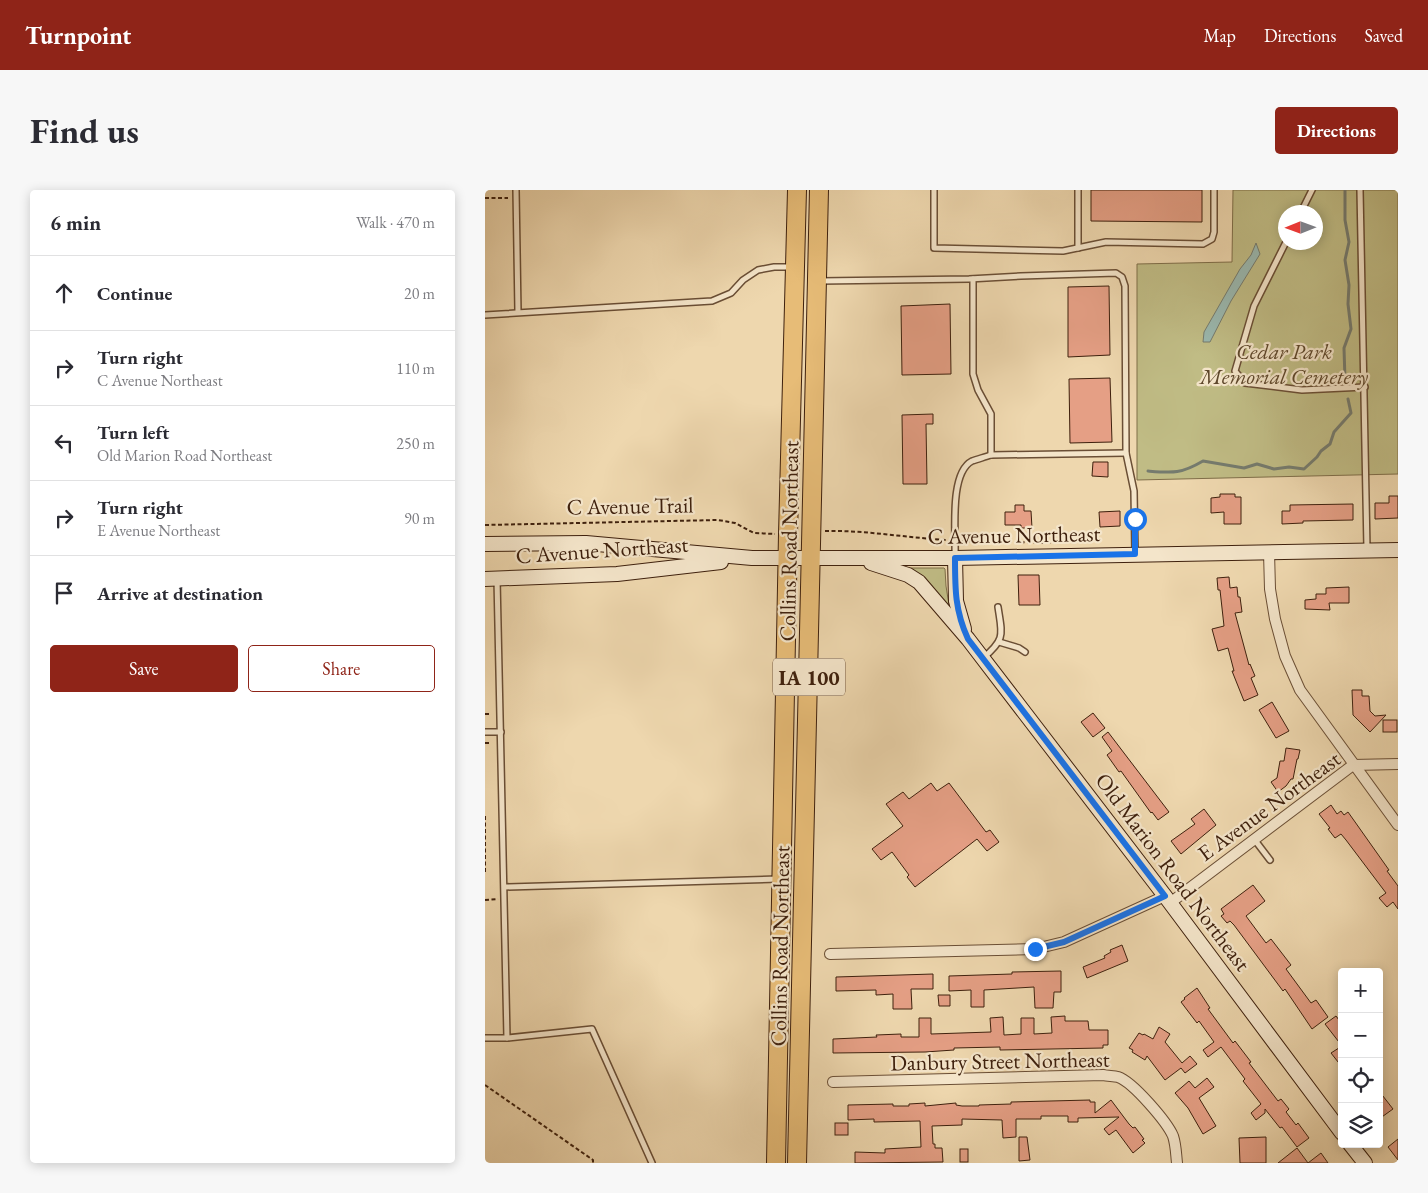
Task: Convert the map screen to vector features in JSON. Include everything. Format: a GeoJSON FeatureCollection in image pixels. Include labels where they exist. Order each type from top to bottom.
{"type":"FeatureCollection","features":[{"type":"Feature","properties":{"kind":"highway","name":"Collins Road Northeast"},"geometry":{"type":"LineString","coordinates":[[776,1163],[797,190]]}},
{"type":"Feature","properties":{"kind":"highway","name":"Collins Road Northeast"},"geometry":{"type":"LineString","coordinates":[[797,1163],[819,190]]}},
{"type":"Feature","properties":{"kind":"main road","name":"C Avenue Northeast"},"geometry":{"type":"LineString","coordinates":[[485,544],[586,543],[751,558],[856,559],[1398,550]]}},
{"type":"Feature","properties":{"kind":"main road","name":"C Avenue Northeast"},"geometry":{"type":"LineString","coordinates":[[491,579],[617,574],[751,558]]}},
{"type":"Feature","properties":{"kind":"main road","name":"Old Marion Road Northeast"},"geometry":{"type":"LineString","coordinates":[[955,558],[956,601],[959,616],[968,639]]}},
{"type":"Feature","properties":{"kind":"main road","name":"Old Marion Road Northeast"},"geometry":{"type":"LineString","coordinates":[[856,559],[908,575],[919,582],[968,639],[1168,899],[1338,1127]]}},
{"type":"Feature","properties":{"kind":"main road"},"geometry":{"type":"LineString","coordinates":[[1354,1148],[1365,1163]]}},
{"type":"Feature","properties":{"kind":"street"},"geometry":{"type":"LineString","coordinates":[[1269,552],[1272,605],[1285,656],[1300,690],[1398,825]]}},
{"type":"Feature","properties":{"kind":"street","name":"E Avenue Northeast"},"geometry":{"type":"LineString","coordinates":[[830,954],[1035,949],[1064,942],[1168,899],[1254,839],[1353,765],[1398,764]]}},
{"type":"Feature","properties":{"kind":"street","name":"Danbury Street Northeast"},"geometry":{"type":"LineString","coordinates":[[833,1082],[1103,1075],[1119,1077],[1129,1083],[1166,1124],[1173,1137],[1177,1152],[1177,1163]]}},
{"type":"Feature","properties":{"kind":"lane"},"geometry":{"type":"LineString","coordinates":[[516,190],[518,312]]}},
{"type":"Feature","properties":{"kind":"lane"},"geometry":{"type":"LineString","coordinates":[[934,190],[934,248],[1063,251],[1107,242],[1203,244],[1212,239],[1214,232],[1214,190]]}},
{"type":"Feature","properties":{"kind":"lane"},"geometry":{"type":"LineString","coordinates":[[1078,190],[1078,248]]}},
{"type":"Feature","properties":{"kind":"lane"},"geometry":{"type":"LineString","coordinates":[[1304,205],[1312,190]]}},
{"type":"Feature","properties":{"kind":"lane"},"geometry":{"type":"LineString","coordinates":[[1361,190],[1367,551]]}},
{"type":"Feature","properties":{"kind":"lane"},"geometry":{"type":"LineString","coordinates":[[1281,250],[1254,306],[1235,371],[1245,383],[1302,390],[1365,387]]}},
{"type":"Feature","properties":{"kind":"lane"},"geometry":{"type":"LineString","coordinates":[[485,315],[712,301],[731,293],[743,280],[757,270],[774,267],[795,267]]}},
{"type":"Feature","properties":{"kind":"lane"},"geometry":{"type":"LineString","coordinates":[[817,281],[973,279],[1116,273],[1122,278],[1125,286],[1126,453],[1134,491],[1135,554]]}},
{"type":"Feature","properties":{"kind":"lane"},"geometry":{"type":"LineString","coordinates":[[973,279],[973,374],[978,390],[991,414],[991,456]]}},
{"type":"Feature","properties":{"kind":"lane"},"geometry":{"type":"LineString","coordinates":[[955,558],[957,484],[963,470],[971,462],[991,456],[1126,453]]}},
{"type":"Feature","properties":{"kind":"lane"},"geometry":{"type":"LineString","coordinates":[[491,579],[501,732],[507,1038]]}},
{"type":"Feature","properties":{"kind":"lane"},"geometry":{"type":"LineString","coordinates":[[983,658],[997,647],[1002,633],[998,607]]}},
{"type":"Feature","properties":{"kind":"lane"},"geometry":{"type":"LineString","coordinates":[[999,642],[1019,648],[1025,652]]}},
{"type":"Feature","properties":{"kind":"lane"},"geometry":{"type":"LineString","coordinates":[[485,732],[501,732]]}},
{"type":"Feature","properties":{"kind":"lane"},"geometry":{"type":"LineString","coordinates":[[1254,839],[1270,860]]}},
{"type":"Feature","properties":{"kind":"lane"},"geometry":{"type":"LineString","coordinates":[[505,887],[781,879]]}},
{"type":"Feature","properties":{"kind":"lane"},"geometry":{"type":"LineString","coordinates":[[485,1038],[507,1038],[592,1029],[652,1163]]}},
{"type":"Feature","properties":{"kind":"path"},"geometry":{"type":"LineString","coordinates":[[485,198],[509,198]]}},
{"type":"Feature","properties":{"kind":"path","name":"C Avenue Trail"},"geometry":{"type":"LineString","coordinates":[[485,525],[717,520],[735,523],[754,533],[773,534]]}},
{"type":"Feature","properties":{"kind":"path"},"geometry":{"type":"LineString","coordinates":[[823,531],[863,532],[955,541],[1060,543]]}},
{"type":"Feature","properties":{"kind":"path"},"geometry":{"type":"LineString","coordinates":[[485,714],[491,714]]}},
{"type":"Feature","properties":{"kind":"path"},"geometry":{"type":"LineString","coordinates":[[485,743],[491,743]]}},
{"type":"Feature","properties":{"kind":"path"},"geometry":{"type":"LineString","coordinates":[[485,816],[485,872]]}},
{"type":"Feature","properties":{"kind":"path"},"geometry":{"type":"LineString","coordinates":[[485,900],[505,899]]}},
{"type":"Feature","properties":{"kind":"path"},"geometry":{"type":"LineString","coordinates":[[485,1085],[593,1160],[593,1163]]}},
{"type":"Feature","properties":{"kind":"green space","name":"Cedar Park Memorial Cemetery"},"geometry":{"type":"Polygon","coordinates":[[[1233,190],[1398,190],[1398,474],[1137,480],[1137,264],[1232,262],[1233,190]]]}},
{"type":"Feature","properties":{"kind":"green space"},"geometry":{"type":"Polygon","coordinates":[[[909,568],[945,569],[950,612],[909,568]]]}},
{"type":"Feature","properties":{"kind":"water"},"geometry":{"type":"Polygon","coordinates":[[[1256,243],[1260,254],[1231,301],[1210,342],[1203,342],[1204,332],[1240,269],[1251,255],[1256,243]]]}},
{"type":"Feature","properties":{"kind":"building"},"geometry":{"type":"Polygon","coordinates":[[[1091,190],[1202,190],[1202,222],[1091,221],[1091,190]]]}},
{"type":"Feature","properties":{"kind":"building"},"geometry":{"type":"Polygon","coordinates":[[[1109,286],[1110,355],[1068,357],[1068,287],[1109,286]]]}},
{"type":"Feature","properties":{"kind":"building"},"geometry":{"type":"Polygon","coordinates":[[[950,304],[951,374],[902,375],[901,306],[950,304]]]}},
{"type":"Feature","properties":{"kind":"building"},"geometry":{"type":"Polygon","coordinates":[[[1110,378],[1112,442],[1070,443],[1069,379],[1110,378]]]}},
{"type":"Feature","properties":{"kind":"building"},"geometry":{"type":"Polygon","coordinates":[[[933,414],[933,424],[926,424],[927,484],[903,484],[902,415],[933,414]]]}},
{"type":"Feature","properties":{"kind":"building"},"geometry":{"type":"Polygon","coordinates":[[[1093,462],[1108,462],[1108,477],[1092,476],[1093,462]]]}},
{"type":"Feature","properties":{"kind":"building"},"geometry":{"type":"Polygon","coordinates":[[[1220,494],[1235,494],[1235,497],[1241,497],[1241,524],[1224,524],[1224,512],[1211,513],[1211,498],[1220,497],[1220,494]]]}},
{"type":"Feature","properties":{"kind":"building"},"geometry":{"type":"Polygon","coordinates":[[[1389,496],[1398,496],[1398,518],[1375,519],[1375,503],[1389,503],[1389,496]]]}},
{"type":"Feature","properties":{"kind":"building"},"geometry":{"type":"Polygon","coordinates":[[[1353,504],[1353,520],[1303,521],[1303,523],[1282,524],[1282,511],[1290,511],[1290,505],[1353,504]]]}},
{"type":"Feature","properties":{"kind":"building"},"geometry":{"type":"Polygon","coordinates":[[[1015,505],[1024,505],[1024,511],[1031,511],[1032,528],[1021,528],[1021,525],[1005,525],[1005,512],[1015,512],[1015,505]]]}},
{"type":"Feature","properties":{"kind":"building"},"geometry":{"type":"Polygon","coordinates":[[[1120,511],[1120,526],[1100,527],[1099,512],[1120,511]]]}},
{"type":"Feature","properties":{"kind":"building"},"geometry":{"type":"Polygon","coordinates":[[[1018,575],[1039,575],[1040,605],[1019,605],[1018,575]]]}},
{"type":"Feature","properties":{"kind":"building"},"geometry":{"type":"Polygon","coordinates":[[[1229,577],[1230,588],[1237,587],[1238,597],[1240,597],[1242,612],[1235,613],[1249,665],[1255,676],[1251,678],[1258,695],[1244,701],[1232,671],[1234,671],[1228,648],[1218,651],[1212,629],[1224,626],[1217,578],[1229,577]]]}},
{"type":"Feature","properties":{"kind":"building"},"geometry":{"type":"Polygon","coordinates":[[[1349,587],[1349,603],[1329,603],[1330,610],[1305,609],[1305,600],[1316,599],[1316,594],[1326,594],[1326,588],[1349,587]]]}},
{"type":"Feature","properties":{"kind":"building"},"geometry":{"type":"Polygon","coordinates":[[[1352,690],[1362,690],[1362,696],[1369,696],[1370,711],[1375,716],[1386,715],[1370,732],[1353,715],[1352,690]]]}},
{"type":"Feature","properties":{"kind":"building"},"geometry":{"type":"Polygon","coordinates":[[[1272,702],[1289,731],[1276,738],[1259,710],[1272,702]]]}},
{"type":"Feature","properties":{"kind":"building"},"geometry":{"type":"Polygon","coordinates":[[[1093,713],[1105,728],[1093,737],[1081,722],[1093,713]]]}},
{"type":"Feature","properties":{"kind":"building"},"geometry":{"type":"Polygon","coordinates":[[[1383,720],[1397,720],[1397,732],[1383,732],[1383,720]]]}},
{"type":"Feature","properties":{"kind":"building"},"geometry":{"type":"Polygon","coordinates":[[[1108,732],[1169,812],[1158,820],[1107,755],[1112,751],[1102,737],[1108,732]]]}},
{"type":"Feature","properties":{"kind":"building"},"geometry":{"type":"Polygon","coordinates":[[[1286,748],[1300,750],[1293,779],[1278,792],[1271,782],[1277,778],[1280,761],[1284,761],[1286,748]]]}},
{"type":"Feature","properties":{"kind":"building"},"geometry":{"type":"Polygon","coordinates":[[[931,783],[937,791],[949,783],[986,832],[990,830],[999,842],[987,851],[977,839],[915,887],[907,877],[909,875],[892,852],[881,860],[872,849],[903,826],[886,804],[903,792],[909,799],[931,783]]]}},
{"type":"Feature","properties":{"kind":"building"},"geometry":{"type":"Polygon","coordinates":[[[1331,805],[1337,814],[1341,811],[1344,815],[1348,812],[1389,870],[1387,871],[1398,886],[1398,909],[1393,902],[1387,907],[1379,898],[1386,893],[1341,834],[1335,838],[1328,829],[1330,828],[1319,814],[1331,805]]]}},
{"type":"Feature","properties":{"kind":"building"},"geometry":{"type":"Polygon","coordinates":[[[1204,809],[1216,825],[1181,854],[1171,841],[1195,824],[1191,819],[1204,809]]]}},
{"type":"Feature","properties":{"kind":"building"},"geometry":{"type":"Polygon","coordinates":[[[1253,885],[1265,901],[1246,916],[1266,943],[1271,939],[1291,965],[1286,969],[1311,1003],[1316,1000],[1328,1017],[1312,1029],[1285,989],[1283,991],[1234,925],[1230,921],[1227,923],[1221,916],[1224,914],[1221,909],[1253,885]]]}},
{"type":"Feature","properties":{"kind":"building"},"geometry":{"type":"Polygon","coordinates":[[[1122,945],[1128,961],[1087,978],[1083,967],[1105,958],[1104,956],[1111,952],[1110,950],[1122,945]]]}},
{"type":"Feature","properties":{"kind":"building"},"geometry":{"type":"Polygon","coordinates":[[[1061,971],[1061,992],[1054,992],[1053,1008],[1035,1008],[1034,987],[984,990],[984,1007],[971,1007],[971,990],[949,991],[949,976],[1061,971]]]}},
{"type":"Feature","properties":{"kind":"building"},"geometry":{"type":"Polygon","coordinates":[[[933,974],[933,989],[911,989],[912,1009],[893,1009],[893,994],[876,995],[876,990],[836,991],[836,977],[933,974]]]}},
{"type":"Feature","properties":{"kind":"building"},"geometry":{"type":"Polygon","coordinates":[[[1197,988],[1210,1008],[1208,1009],[1233,1043],[1235,1041],[1278,1101],[1281,1099],[1289,1109],[1286,1112],[1296,1125],[1298,1123],[1309,1138],[1297,1147],[1265,1109],[1265,1113],[1256,1120],[1251,1113],[1261,1104],[1243,1081],[1245,1079],[1221,1047],[1208,1057],[1203,1050],[1214,1042],[1199,1021],[1197,1023],[1181,1002],[1197,988]]]}},
{"type":"Feature","properties":{"kind":"building"},"geometry":{"type":"Polygon","coordinates":[[[938,995],[950,995],[950,1006],[939,1006],[938,995]]]}},
{"type":"Feature","properties":{"kind":"building"},"geometry":{"type":"Polygon","coordinates":[[[1065,1016],[1065,1021],[1088,1021],[1089,1030],[1108,1030],[1108,1045],[1103,1045],[1103,1048],[1000,1050],[1000,1047],[954,1048],[954,1050],[925,1052],[833,1053],[833,1039],[901,1034],[901,1037],[919,1037],[919,1018],[931,1018],[931,1034],[991,1032],[990,1018],[1003,1017],[1004,1035],[1021,1034],[1021,1018],[1034,1018],[1034,1034],[1052,1033],[1051,1017],[1065,1016]]]}},
{"type":"Feature","properties":{"kind":"building"},"geometry":{"type":"Polygon","coordinates":[[[1336,1016],[1338,1019],[1338,1041],[1325,1024],[1336,1016]]]}},
{"type":"Feature","properties":{"kind":"building"},"geometry":{"type":"Polygon","coordinates":[[[1159,1027],[1170,1034],[1165,1042],[1182,1063],[1190,1056],[1197,1064],[1185,1073],[1181,1068],[1165,1080],[1147,1056],[1145,1060],[1129,1048],[1139,1033],[1153,1039],[1159,1027]]]}},
{"type":"Feature","properties":{"kind":"building"},"geometry":{"type":"Polygon","coordinates":[[[1338,1049],[1338,1062],[1331,1053],[1338,1049]]]}},
{"type":"Feature","properties":{"kind":"building"},"geometry":{"type":"Polygon","coordinates":[[[1207,1078],[1214,1087],[1199,1098],[1216,1126],[1203,1134],[1188,1108],[1175,1093],[1189,1081],[1195,1088],[1207,1078]]]}},
{"type":"Feature","properties":{"kind":"building"},"geometry":{"type":"Polygon","coordinates":[[[1383,1096],[1393,1109],[1383,1116],[1383,1096]]]}},
{"type":"Feature","properties":{"kind":"building"},"geometry":{"type":"Polygon","coordinates":[[[1090,1100],[1090,1102],[1095,1102],[1095,1113],[1111,1100],[1129,1124],[1133,1128],[1135,1127],[1145,1143],[1133,1153],[1116,1130],[1109,1135],[1104,1129],[1119,1117],[1078,1118],[1078,1122],[1068,1122],[1068,1116],[1041,1116],[1041,1119],[1016,1119],[1016,1137],[1003,1138],[1002,1120],[962,1119],[962,1125],[932,1126],[933,1144],[935,1144],[935,1148],[942,1148],[943,1162],[855,1163],[855,1152],[885,1153],[885,1149],[921,1147],[920,1121],[874,1122],[874,1119],[848,1120],[848,1105],[893,1104],[893,1106],[909,1106],[909,1104],[925,1103],[925,1106],[956,1103],[956,1105],[962,1106],[979,1106],[1011,1104],[1011,1102],[1090,1100]]]}},
{"type":"Feature","properties":{"kind":"building"},"geometry":{"type":"Polygon","coordinates":[[[835,1123],[848,1123],[848,1135],[835,1135],[835,1123]]]}},
{"type":"Feature","properties":{"kind":"building"},"geometry":{"type":"Polygon","coordinates":[[[1019,1137],[1027,1137],[1030,1160],[1019,1161],[1019,1137]]]}},
{"type":"Feature","properties":{"kind":"building"},"geometry":{"type":"Polygon","coordinates":[[[1266,1137],[1266,1163],[1240,1163],[1239,1138],[1266,1137]]]}},
{"type":"Feature","properties":{"kind":"building"},"geometry":{"type":"Polygon","coordinates":[[[1398,1139],[1398,1160],[1388,1147],[1398,1139]]]}},
{"type":"Feature","properties":{"kind":"building"},"geometry":{"type":"Polygon","coordinates":[[[1297,1148],[1308,1163],[1278,1163],[1297,1148]]]}},
{"type":"Feature","properties":{"kind":"building"},"geometry":{"type":"Polygon","coordinates":[[[960,1149],[968,1149],[968,1162],[960,1162],[960,1149]]]}},
{"type":"Feature","properties":{"kind":"building"},"geometry":{"type":"Polygon","coordinates":[[[1321,1153],[1328,1163],[1308,1163],[1321,1153]]]}},
{"type":"Feature","properties":{"kind":"waterway"},"geometry":{"type":"LineString","coordinates":[[1345,190],[1345,220],[1349,242],[1345,260],[1349,285],[1348,304],[1351,329],[1344,348],[1345,380]]}},
{"type":"Feature","properties":{"kind":"waterway"},"geometry":{"type":"LineString","coordinates":[[1148,471],[1177,472],[1203,461],[1244,468],[1257,464],[1274,469],[1289,467],[1304,469],[1330,444],[1334,432],[1351,413],[1348,399]]}},
{"type":"Feature","properties":{"kind":"route"},"geometry":{"type":"LineString","coordinates":[[1035,949],[1064,942],[1165,896],[968,639],[959,616],[956,601],[955,558],[1135,554],[1135,519]]}}]}
